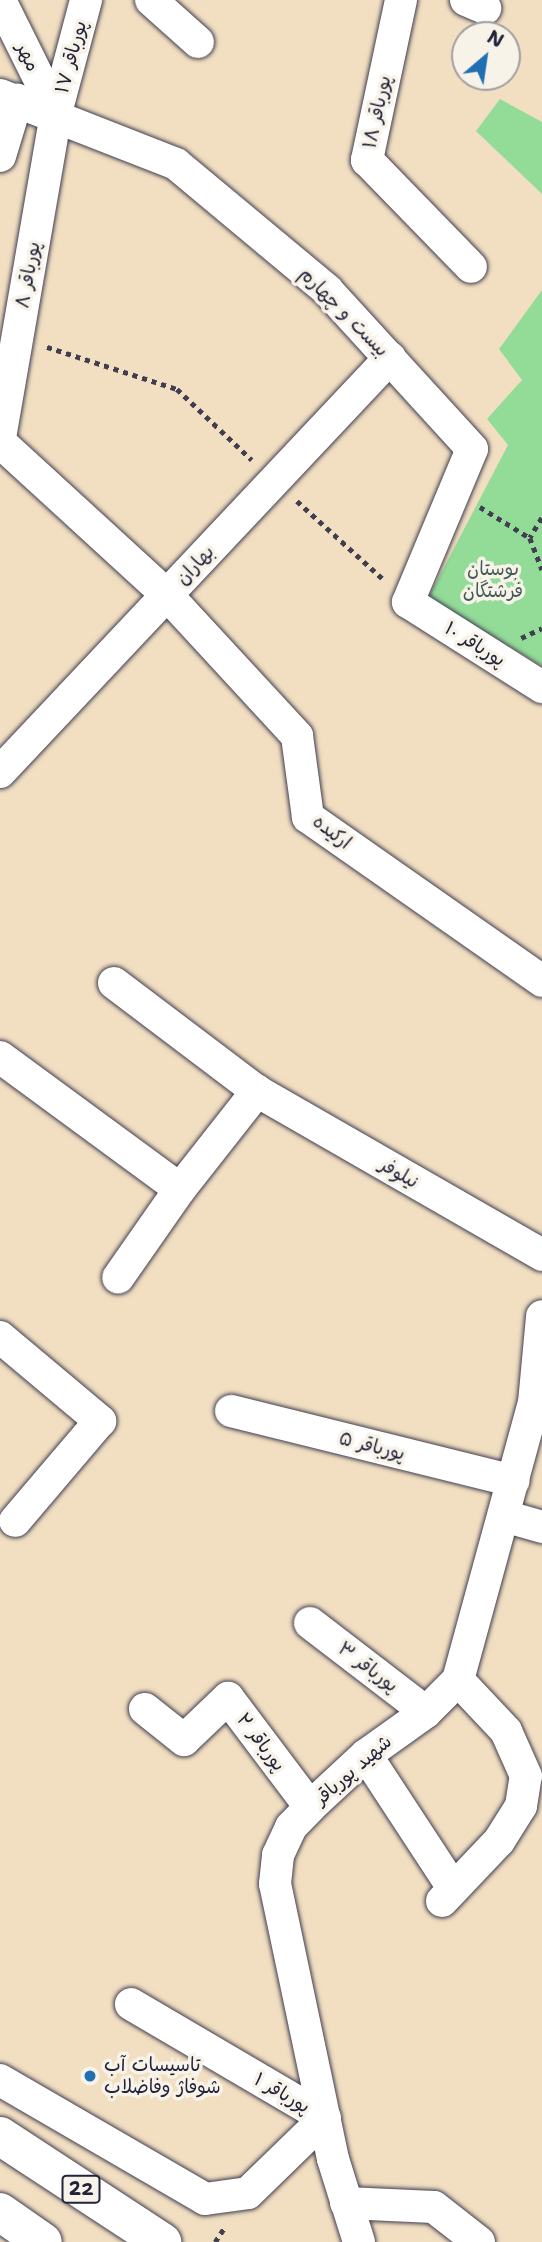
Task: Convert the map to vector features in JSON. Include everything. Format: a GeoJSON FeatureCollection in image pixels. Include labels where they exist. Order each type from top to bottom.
{"type":"FeatureCollection","features":[{"type":"Feature","properties":{"kind":"highway","name":"22"},"geometry":{"type":"LineString","coordinates":[[0,2136],[162,2242]]}},
{"type":"Feature","properties":{"kind":"highway"},"geometry":{"type":"LineString","coordinates":[[0,2212],[43,2242]]}},
{"type":"Feature","properties":{"kind":"street","name":"مهر"},"geometry":{"type":"LineString","coordinates":[[0,0],[56,113]]}},
{"type":"Feature","properties":{"kind":"street","name":"پورباقر ۱۷"},"geometry":{"type":"LineString","coordinates":[[56,113],[86,0]]}},
{"type":"Feature","properties":{"kind":"street"},"geometry":{"type":"LineString","coordinates":[[151,0],[198,41]]}},
{"type":"Feature","properties":{"kind":"street","name":"پورباقر ۱۸"},"geometry":{"type":"LineString","coordinates":[[401,0],[367,160],[471,267]]}},
{"type":"Feature","properties":{"kind":"street","name":"بیست و چهارم"},"geometry":{"type":"LineString","coordinates":[[8,97],[56,113],[176,164],[327,290],[472,449],[408,602]]}},
{"type":"Feature","properties":{"kind":"street"},"geometry":{"type":"LineString","coordinates":[[0,156],[8,97]]}},
{"type":"Feature","properties":{"kind":"street","name":"پورباقر ۸"},"geometry":{"type":"LineString","coordinates":[[56,113],[0,440],[167,595]]}},
{"type":"Feature","properties":{"kind":"street","name":"بهاران"},"geometry":{"type":"LineString","coordinates":[[0,772],[390,358]]}},
{"type":"Feature","properties":{"kind":"street","name":"ارکیده"},"geometry":{"type":"LineString","coordinates":[[167,595],[297,736],[308,817],[542,981]]}},
{"type":"Feature","properties":{"kind":"street","name":"پورباقر ۱۰"},"geometry":{"type":"LineString","coordinates":[[408,602],[542,687]]}},
{"type":"Feature","properties":{"kind":"street","name":"نیلوفر"},"geometry":{"type":"LineString","coordinates":[[114,983],[257,1091],[542,1255]]}},
{"type":"Feature","properties":{"kind":"street"},"geometry":{"type":"LineString","coordinates":[[0,1056],[180,1189]]}},
{"type":"Feature","properties":{"kind":"street"},"geometry":{"type":"LineString","coordinates":[[118,1278],[180,1189],[257,1091]]}},
{"type":"Feature","properties":{"kind":"street","name":"شهید پورباقر"},"geometry":{"type":"LineString","coordinates":[[359,2242],[346,2203],[325,2118],[275,1884],[278,1855],[291,1827],[310,1807],[366,1755],[426,1712],[458,1680],[513,1481],[538,1404],[542,1316]]}},
{"type":"Feature","properties":{"kind":"street"},"geometry":{"type":"LineString","coordinates":[[0,1337],[100,1421],[15,1521]]}},
{"type":"Feature","properties":{"kind":"street","name":"پورباقر ۵"},"geometry":{"type":"LineString","coordinates":[[231,1411],[513,1481]]}},
{"type":"Feature","properties":{"kind":"street"},"geometry":{"type":"LineString","coordinates":[[504,1516],[542,1527]]}},
{"type":"Feature","properties":{"kind":"street","name":"پورباقر ۳"},"geometry":{"type":"LineString","coordinates":[[310,1623],[426,1712]]}},
{"type":"Feature","properties":{"kind":"street"},"geometry":{"type":"LineString","coordinates":[[366,1755],[447,1894],[499,1841],[521,1806],[526,1776],[506,1731],[458,1680]]}},
{"type":"Feature","properties":{"kind":"street","name":"پورباقر ۲"},"geometry":{"type":"LineString","coordinates":[[145,1709],[184,1741],[228,1698],[310,1807]]}},
{"type":"Feature","properties":{"kind":"street","name":"پورباقر ۱"},"geometry":{"type":"LineString","coordinates":[[131,2004],[325,2118]]}},
{"type":"Feature","properties":{"kind":"street"},"geometry":{"type":"LineString","coordinates":[[0,2080],[205,2199],[248,2193],[325,2118]]}},
{"type":"Feature","properties":{"kind":"street"},"geometry":{"type":"LineString","coordinates":[[346,2203],[434,2207],[479,2242]]}},
{"type":"Feature","properties":{"kind":"path"},"geometry":{"type":"LineString","coordinates":[[17,338],[177,389],[408,602]]}},
{"type":"Feature","properties":{"kind":"path"},"geometry":{"type":"LineString","coordinates":[[454,491],[530,538],[542,570]]}},
{"type":"Feature","properties":{"kind":"path"},"geometry":{"type":"LineString","coordinates":[[530,538],[542,518]]}},
{"type":"Feature","properties":{"kind":"green space"},"geometry":{"type":"Polygon","coordinates":[[[500,99],[542,122],[542,194],[476,131],[500,99]]]}},
{"type":"Feature","properties":{"kind":"green space","name":"بوستان فرشتگان"},"geometry":{"type":"Polygon","coordinates":[[[542,290],[542,666],[428,598],[508,445],[487,419],[522,380],[499,349],[542,290]]]}},
{"type":"Feature","properties":{"kind":"place","name":"تاسیسات آب شوفاژ وفاضلاب"},"geometry":{"type":"Point","coordinates":[90,2076]}}]}
